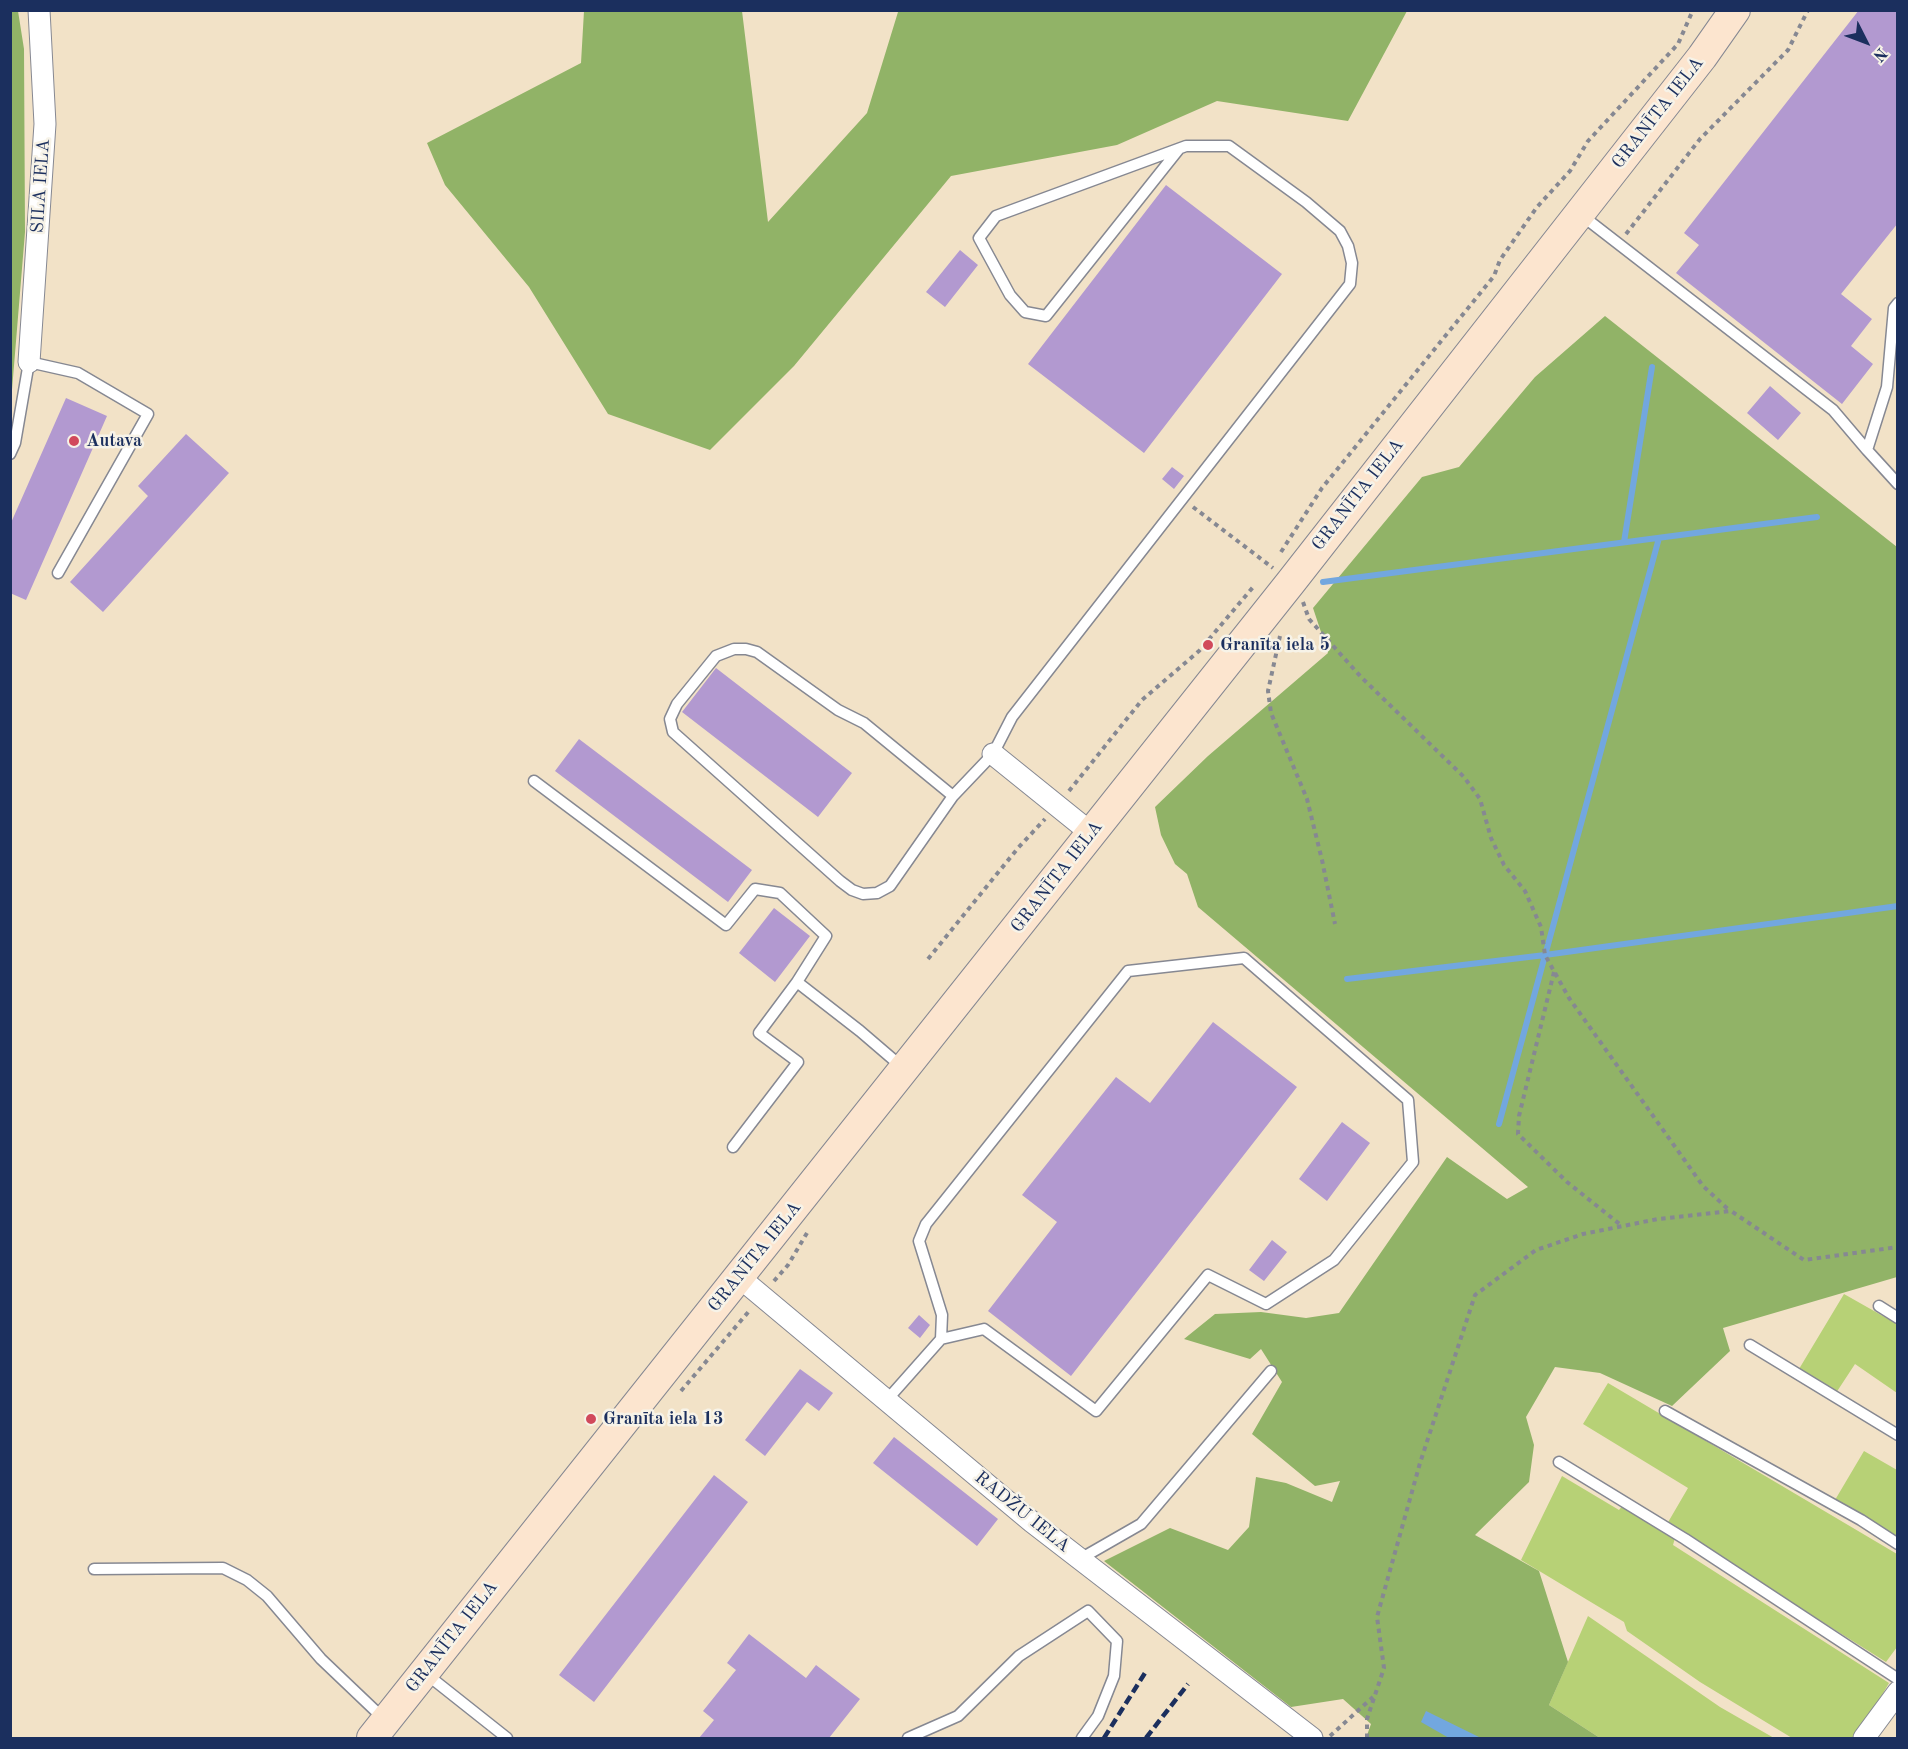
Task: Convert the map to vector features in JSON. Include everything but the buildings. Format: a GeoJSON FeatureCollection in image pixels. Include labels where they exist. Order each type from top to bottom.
{"type":"FeatureCollection","features":[{"type":"Feature","properties":{"kind":"main road","name":"GRANĪTA IELA"},"geometry":{"type":"LineString","coordinates":[[379,1730],[1091,833],[1275,575],[1578,213],[1702,57],[1735,10]]}},
{"type":"Feature","properties":{"kind":"street","name":"SILA IELA"},"geometry":{"type":"LineString","coordinates":[[29,362],[45,124],[39,10]]}},
{"type":"Feature","properties":{"kind":"street"},"geometry":{"type":"LineString","coordinates":[[993,754],[1091,833]]}},
{"type":"Feature","properties":{"kind":"street","name":"RADŽU IELA"},"geometry":{"type":"LineString","coordinates":[[739,1277],[1032,1522],[1312,1738]]}},
{"type":"Feature","properties":{"kind":"street"},"geometry":{"type":"LineString","coordinates":[[1864,1738],[1898,1692]]}},
{"type":"Feature","properties":{"kind":"lane"},"geometry":{"type":"LineString","coordinates":[[952,796],[864,723],[838,710],[757,652],[734,649],[717,656],[677,704],[670,719],[672,732],[840,881],[852,890],[863,894],[877,893],[890,886],[952,796],[993,754],[1012,717],[1350,284],[1352,263],[1348,246],[1340,231],[1306,201],[1229,146],[1186,146],[996,216],[979,238],[1010,295],[1025,312],[1046,316],[1179,149]]}},
{"type":"Feature","properties":{"kind":"lane"},"geometry":{"type":"LineString","coordinates":[[1578,213],[1833,410],[1898,484]]}},
{"type":"Feature","properties":{"kind":"lane"},"geometry":{"type":"LineString","coordinates":[[1867,450],[1887,387],[1893,308],[1898,303]]}},
{"type":"Feature","properties":{"kind":"lane"},"geometry":{"type":"LineString","coordinates":[[10,454],[15,443],[29,362],[78,373],[148,414],[58,573]]}},
{"type":"Feature","properties":{"kind":"lane"},"geometry":{"type":"LineString","coordinates":[[534,781],[726,926],[755,889],[780,893],[826,936],[797,982],[759,1033],[798,1062],[733,1147]]}},
{"type":"Feature","properties":{"kind":"lane"},"geometry":{"type":"LineString","coordinates":[[886,1401],[941,1339],[984,1329],[1096,1411],[1208,1275],[1266,1304],[1334,1260],[1413,1162],[1408,1100],[1244,958],[1128,971],[926,1224],[919,1242],[942,1315],[941,1339]]}},
{"type":"Feature","properties":{"kind":"lane"},"geometry":{"type":"LineString","coordinates":[[797,982],[904,1069]]}},
{"type":"Feature","properties":{"kind":"lane"},"geometry":{"type":"LineString","coordinates":[[1879,1306],[1898,1318]]}},
{"type":"Feature","properties":{"kind":"lane"},"geometry":{"type":"LineString","coordinates":[[1750,1345],[1898,1435]]}},
{"type":"Feature","properties":{"kind":"lane"},"geometry":{"type":"LineString","coordinates":[[1080,1559],[1141,1524],[1271,1371]]}},
{"type":"Feature","properties":{"kind":"lane"},"geometry":{"type":"LineString","coordinates":[[1665,1411],[1861,1520],[1898,1544]]}},
{"type":"Feature","properties":{"kind":"lane"},"geometry":{"type":"LineString","coordinates":[[1559,1462],[1685,1539],[1898,1679]]}},
{"type":"Feature","properties":{"kind":"lane"},"geometry":{"type":"LineString","coordinates":[[94,1569],[223,1568],[247,1580],[267,1596],[379,1730]]}},
{"type":"Feature","properties":{"kind":"lane"},"geometry":{"type":"LineString","coordinates":[[908,1738],[958,1716],[1019,1656],[1088,1611],[1117,1641],[1114,1676],[1098,1716],[1082,1738]]}},
{"type":"Feature","properties":{"kind":"lane"},"geometry":{"type":"LineString","coordinates":[[424,1672],[507,1738]]}},
{"type":"Feature","properties":{"kind":"path"},"geometry":{"type":"LineString","coordinates":[[1275,575],[1322,488],[1494,276],[1500,260],[1537,207],[1570,171],[1588,141],[1678,44],[1694,10]]}},
{"type":"Feature","properties":{"kind":"path"},"geometry":{"type":"LineString","coordinates":[[1618,244],[1700,139],[1788,50],[1808,10]]}},
{"type":"Feature","properties":{"kind":"path"},"geometry":{"type":"LineString","coordinates":[[1183,499],[1300,594],[1310,619],[1368,684],[1464,777],[1480,799],[1491,838],[1504,865],[1525,891],[1541,927],[1545,955],[1569,998],[1703,1186],[1731,1211],[1804,1260],[1898,1247]]}},
{"type":"Feature","properties":{"kind":"path"},"geometry":{"type":"LineString","coordinates":[[928,959],[1018,848],[1057,806],[1142,700],[1199,651],[1257,583]]}},
{"type":"Feature","properties":{"kind":"path"},"geometry":{"type":"LineString","coordinates":[[1284,627],[1268,691],[1271,713],[1307,799],[1335,924]]}},
{"type":"Feature","properties":{"kind":"path"},"geometry":{"type":"LineString","coordinates":[[1554,971],[1519,1116],[1518,1134],[1567,1182],[1622,1226]]}},
{"type":"Feature","properties":{"kind":"path"},"geometry":{"type":"LineString","coordinates":[[1367,1738],[1367,1719],[1384,1668],[1377,1617],[1420,1463],[1475,1295],[1536,1250],[1583,1234],[1658,1219],[1731,1211]]}},
{"type":"Feature","properties":{"kind":"path"},"geometry":{"type":"LineString","coordinates":[[1328,1738],[1374,1696]]}},
{"type":"Feature","properties":{"kind":"green space"},"geometry":{"type":"Polygon","coordinates":[[[10,11],[18,11],[24,49],[25,232],[11,402],[10,11]]]}},
{"type":"Feature","properties":{"kind":"green space"},"geometry":{"type":"Polygon","coordinates":[[[584,11],[742,11],[768,222],[867,113],[900,11],[1407,11],[1348,121],[1217,101],[1117,145],[951,176],[794,366],[710,450],[608,414],[529,287],[445,185],[427,143],[581,63],[584,11]]]}},
{"type":"Feature","properties":{"kind":"green space"},"geometry":{"type":"Polygon","coordinates":[[[1605,316],[1897,547],[1897,1277],[1723,1328],[1730,1351],[1672,1406],[1600,1373],[1555,1367],[1526,1417],[1534,1445],[1529,1482],[1475,1535],[1539,1571],[1568,1662],[1549,1705],[1600,1738],[1366,1738],[1371,1724],[1343,1699],[1291,1707],[1104,1561],[1170,1528],[1228,1550],[1249,1527],[1256,1477],[1286,1483],[1332,1502],[1340,1481],[1315,1486],[1252,1434],[1282,1382],[1261,1349],[1250,1359],[1184,1339],[1215,1314],[1261,1312],[1306,1318],[1339,1313],[1447,1157],[1507,1199],[1528,1187],[1198,907],[1187,874],[1175,864],[1161,835],[1155,807],[1208,756],[1328,653],[1313,608],[1422,477],[1459,467],[1535,377],[1605,316]]]}},
{"type":"Feature","properties":{"kind":"green space"},"geometry":{"type":"Polygon","coordinates":[[[1844,1294],[1897,1324],[1897,1393],[1855,1364],[1836,1393],[1799,1369],[1844,1294]]]}},
{"type":"Feature","properties":{"kind":"green space"},"geometry":{"type":"Polygon","coordinates":[[[1608,1383],[1897,1554],[1897,1647],[1886,1662],[1667,1524],[1688,1488],[1583,1424],[1608,1383]]]}},
{"type":"Feature","properties":{"kind":"green space"},"geometry":{"type":"Polygon","coordinates":[[[1864,1451],[1897,1470],[1897,1538],[1835,1500],[1864,1451]]]}},
{"type":"Feature","properties":{"kind":"green space"},"geometry":{"type":"Polygon","coordinates":[[[1562,1476],[1619,1510],[1623,1505],[1675,1538],[1673,1545],[1889,1683],[1868,1719],[1852,1738],[1792,1738],[1700,1682],[1627,1631],[1624,1622],[1521,1560],[1562,1476]]]}},
{"type":"Feature","properties":{"kind":"green space"},"geometry":{"type":"Polygon","coordinates":[[[1588,1616],[1720,1707],[1774,1738],[1600,1738],[1549,1705],[1588,1616]]]}},
{"type":"Feature","properties":{"kind":"water"},"geometry":{"type":"Polygon","coordinates":[[[1426,1711],[1481,1738],[1449,1738],[1421,1722],[1426,1711]]]}},
{"type":"Feature","properties":{"kind":"waterway"},"geometry":{"type":"LineString","coordinates":[[1624,542],[1652,367]]}},
{"type":"Feature","properties":{"kind":"waterway"},"geometry":{"type":"LineString","coordinates":[[1323,582],[1817,517]]}},
{"type":"Feature","properties":{"kind":"waterway"},"geometry":{"type":"LineString","coordinates":[[1499,1124],[1659,538]]}},
{"type":"Feature","properties":{"kind":"waterway"},"geometry":{"type":"LineString","coordinates":[[1347,979],[1545,955],[1898,906]]}},
{"type":"Feature","properties":{"kind":"railway"},"geometry":{"type":"LineString","coordinates":[[1104,1738],[1145,1673]]}},
{"type":"Feature","properties":{"kind":"railway"},"geometry":{"type":"LineString","coordinates":[[1146,1738],[1188,1684]]}},
{"type":"Feature","properties":{"kind":"place","name":"Autava"},"geometry":{"type":"Point","coordinates":[74,441]}},
{"type":"Feature","properties":{"kind":"place","name":"Granīta iela 5"},"geometry":{"type":"Point","coordinates":[1208,645]}},
{"type":"Feature","properties":{"kind":"place","name":"Granīta iela 13"},"geometry":{"type":"Point","coordinates":[591,1419]}}]}
